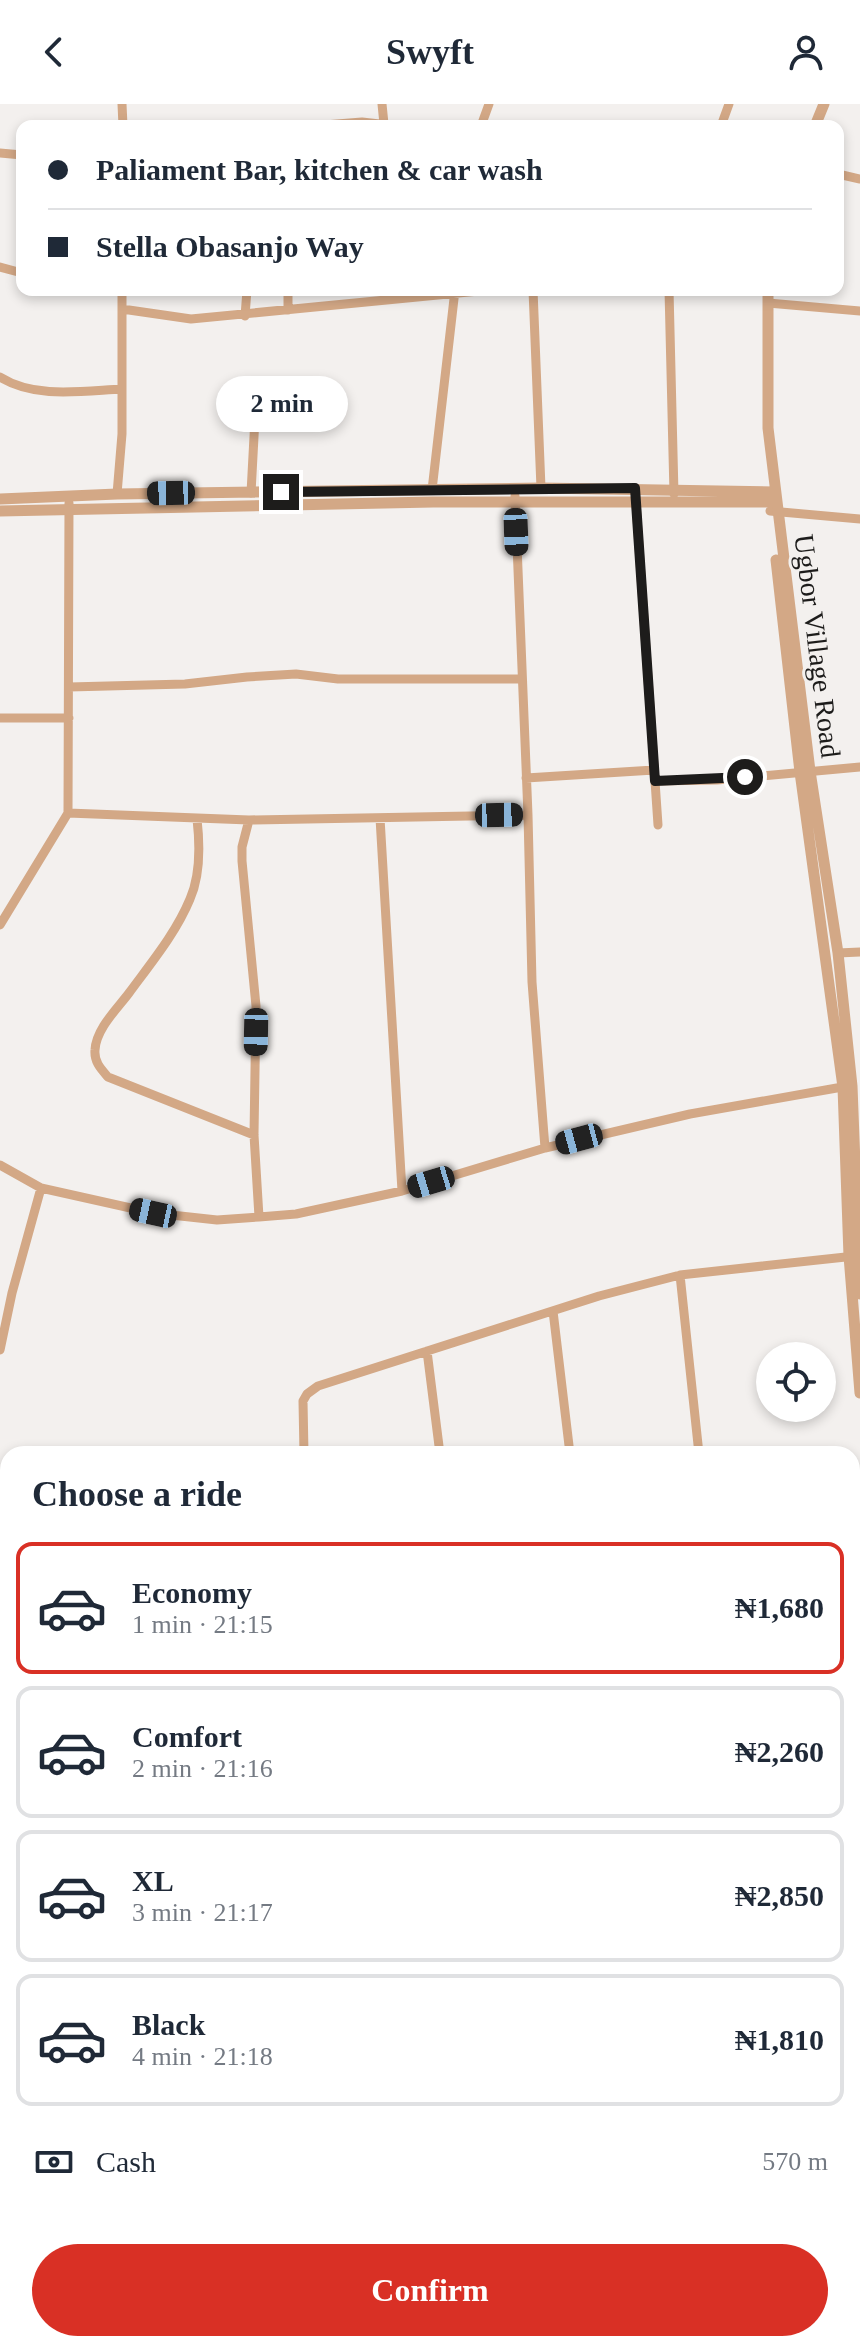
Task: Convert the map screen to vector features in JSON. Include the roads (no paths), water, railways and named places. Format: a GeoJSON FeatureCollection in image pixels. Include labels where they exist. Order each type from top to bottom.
{"type":"FeatureCollection","features":[{"type":"Feature","properties":{"kind":"street"},"geometry":{"type":"LineString","coordinates":[[117,494],[122,434],[122,296]]}},
{"type":"Feature","properties":{"kind":"street"},"geometry":{"type":"LineString","coordinates":[[245,316],[247,296]]}},
{"type":"Feature","properties":{"kind":"street"},"geometry":{"type":"LineString","coordinates":[[288,296],[288,310]]}},
{"type":"Feature","properties":{"kind":"street"},"geometry":{"type":"LineString","coordinates":[[122,309],[191,319],[245,316],[418,296]]}},
{"type":"Feature","properties":{"kind":"street"},"geometry":{"type":"LineString","coordinates":[[432,490],[455,296]]}},
{"type":"Feature","properties":{"kind":"street"},"geometry":{"type":"LineString","coordinates":[[533,296],[541,488]]}},
{"type":"Feature","properties":{"kind":"street"},"geometry":{"type":"LineString","coordinates":[[669,296],[674,495]]}},
{"type":"Feature","properties":{"kind":"street"},"geometry":{"type":"LineString","coordinates":[[768,296],[860,311]]}},
{"type":"Feature","properties":{"kind":"street","name":"Ugbor Village Road"},"geometry":{"type":"LineString","coordinates":[[768,296],[768,428],[773,502],[805,772],[848,1086],[860,1393]]}},
{"type":"Feature","properties":{"kind":"street"},"geometry":{"type":"LineString","coordinates":[[0,377],[15,386],[31,390],[75,392],[122,389]]}},
{"type":"Feature","properties":{"kind":"street"},"geometry":{"type":"LineString","coordinates":[[251,493],[256,399]]}},
{"type":"Feature","properties":{"kind":"street"},"geometry":{"type":"LineString","coordinates":[[0,511],[117,494],[432,490],[515,495],[541,488],[635,495]]}},
{"type":"Feature","properties":{"kind":"street"},"geometry":{"type":"LineString","coordinates":[[515,495],[532,982],[545,1148]]}},
{"type":"Feature","properties":{"kind":"street"},"geometry":{"type":"LineString","coordinates":[[635,495],[658,825]]}},
{"type":"Feature","properties":{"kind":"street"},"geometry":{"type":"LineString","coordinates":[[0,499],[69,503],[674,495],[773,502],[860,519]]}},
{"type":"Feature","properties":{"kind":"street"},"geometry":{"type":"LineString","coordinates":[[0,925],[68,813],[69,503]]}},
{"type":"Feature","properties":{"kind":"street"},"geometry":{"type":"LineString","coordinates":[[69,687],[185,684],[296,674],[338,679],[521,679]]}},
{"type":"Feature","properties":{"kind":"street"},"geometry":{"type":"LineString","coordinates":[[0,718],[69,718]]}},
{"type":"Feature","properties":{"kind":"street"},"geometry":{"type":"LineString","coordinates":[[526,778],[655,776],[717,780],[860,767]]}},
{"type":"Feature","properties":{"kind":"street","name":"Ugbor Village Road"},"geometry":{"type":"LineString","coordinates":[[805,772],[838,953],[858,1197],[854,1256],[860,1294]]}},
{"type":"Feature","properties":{"kind":"street"},"geometry":{"type":"LineString","coordinates":[[68,813],[249,820],[528,815]]}},
{"type":"Feature","properties":{"kind":"street"},"geometry":{"type":"LineString","coordinates":[[380,818],[402,1191]]}},
{"type":"Feature","properties":{"kind":"street"},"geometry":{"type":"LineString","coordinates":[[197,819],[200,840],[198,865],[190,900],[178,924],[99,1034],[96,1062],[108,1077],[254,1135]]}},
{"type":"Feature","properties":{"kind":"street"},"geometry":{"type":"LineString","coordinates":[[249,820],[242,861],[256,1006],[254,1135],[259,1217]]}},
{"type":"Feature","properties":{"kind":"street"},"geometry":{"type":"LineString","coordinates":[[838,953],[860,952]]}},
{"type":"Feature","properties":{"kind":"street"},"geometry":{"type":"LineString","coordinates":[[0,1165],[41,1188],[153,1213],[217,1220],[296,1214],[402,1191],[545,1148],[690,1114],[848,1086]]}},
{"type":"Feature","properties":{"kind":"street"},"geometry":{"type":"LineString","coordinates":[[0,1350],[41,1188]]}},
{"type":"Feature","properties":{"kind":"street"},"geometry":{"type":"LineString","coordinates":[[304,1446],[303,1401],[318,1386],[553,1311],[680,1275],[854,1256]]}},
{"type":"Feature","properties":{"kind":"street"},"geometry":{"type":"LineString","coordinates":[[680,1275],[698,1446]]}},
{"type":"Feature","properties":{"kind":"street"},"geometry":{"type":"LineString","coordinates":[[553,1311],[569,1446]]}},
{"type":"Feature","properties":{"kind":"street"},"geometry":{"type":"LineString","coordinates":[[427,1351],[439,1446]]}}]}
